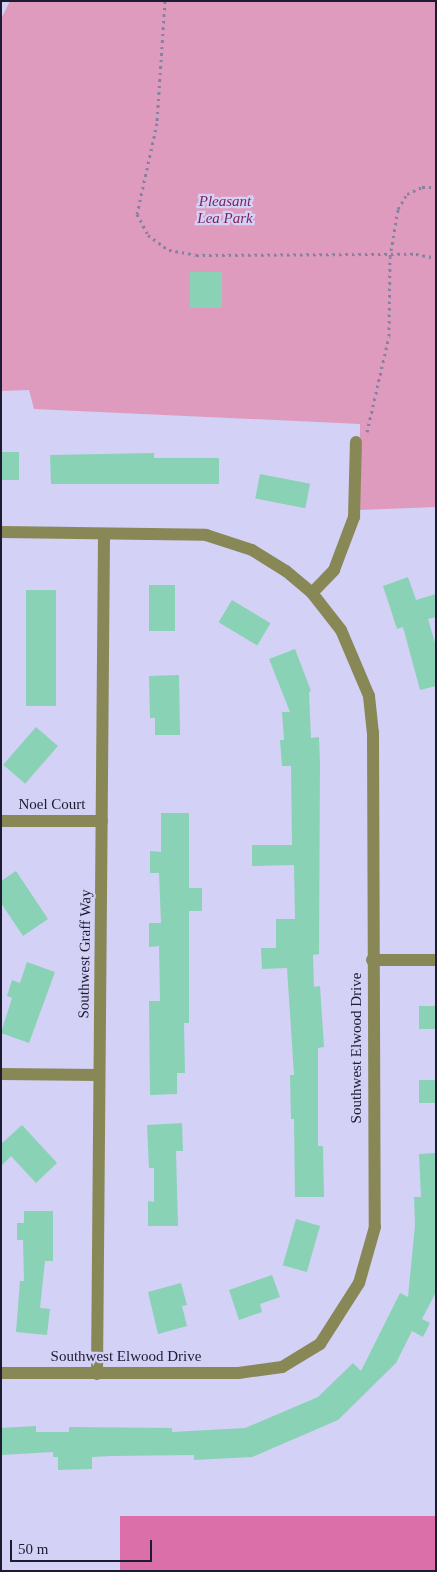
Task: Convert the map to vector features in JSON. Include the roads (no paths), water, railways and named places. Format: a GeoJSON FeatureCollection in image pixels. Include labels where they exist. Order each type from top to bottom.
{"type":"FeatureCollection","features":[{"type":"Feature","properties":{"kind":"street"},"geometry":{"type":"LineString","coordinates":[[312,594],[334,570],[354,517],[356,442]]}},
{"type":"Feature","properties":{"kind":"street","name":"Southwest Elwood Drive"},"geometry":{"type":"LineString","coordinates":[[1,532],[206,535],[252,550],[286,571],[312,594],[342,630],[368,696],[373,732],[372,960],[375,1226],[359,1283],[320,1344],[282,1367],[238,1374],[1,1373]]}},
{"type":"Feature","properties":{"kind":"street","name":"Southwest Graff Way"},"geometry":{"type":"LineString","coordinates":[[97,1374],[104,534]]}},
{"type":"Feature","properties":{"kind":"street","name":"Noel Court"},"geometry":{"type":"LineString","coordinates":[[1,821],[102,821]]}},
{"type":"Feature","properties":{"kind":"street"},"geometry":{"type":"LineString","coordinates":[[372,960],[436,960]]}},
{"type":"Feature","properties":{"kind":"street"},"geometry":{"type":"LineString","coordinates":[[1,1074],[99,1075]]}},
{"type":"Feature","properties":{"kind":"park label","name":"Pleasant Lea Park"},"geometry":{"type":"Point","coordinates":[225,210]}}]}
